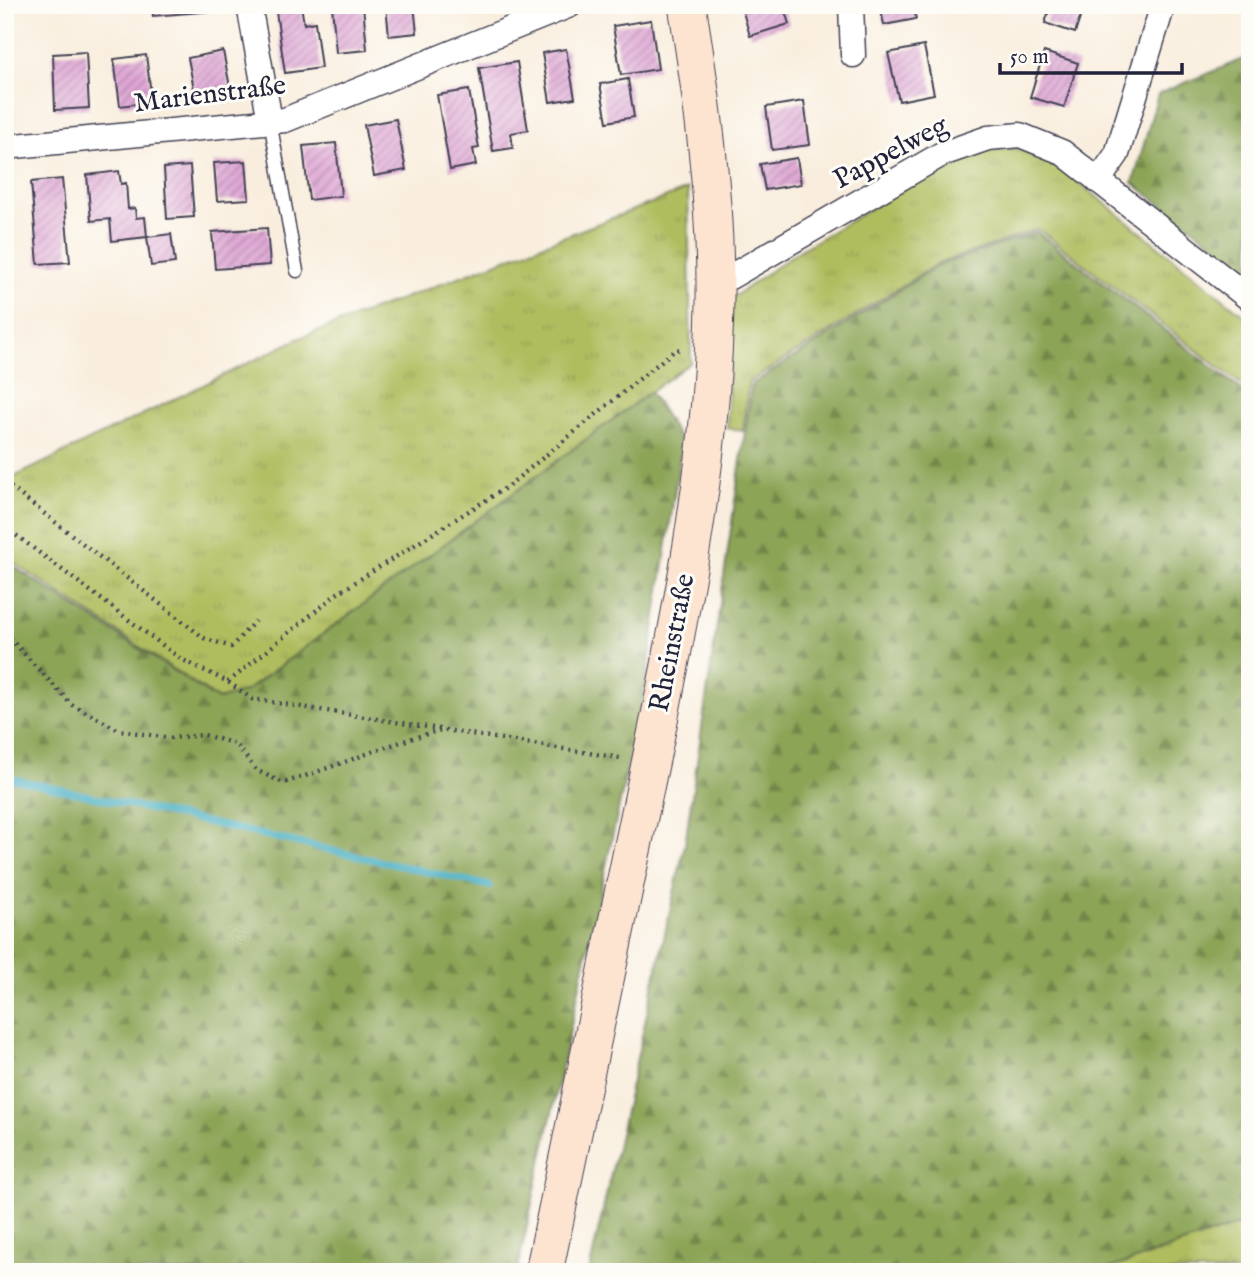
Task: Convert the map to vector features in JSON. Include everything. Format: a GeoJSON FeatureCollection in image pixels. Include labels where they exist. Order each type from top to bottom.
{"type":"FeatureCollection","features":[{"type":"Feature","properties":{"kind":"main road","name":"Rheinstraße"},"geometry":{"type":"LineString","coordinates":[[544,1272],[650,762],[698,502],[713,345],[714,280],[701,92],[687,5]]}},
{"type":"Feature","properties":{"kind":"street"},"geometry":{"type":"LineString","coordinates":[[249,5],[270,121]]}},
{"type":"Feature","properties":{"kind":"street","name":"Marienstraße"},"geometry":{"type":"LineString","coordinates":[[5,148],[285,120],[570,5]]}},
{"type":"Feature","properties":{"kind":"street"},"geometry":{"type":"LineString","coordinates":[[851,5],[853,55]]}},
{"type":"Feature","properties":{"kind":"street"},"geometry":{"type":"LineString","coordinates":[[1098,181],[1117,154],[1163,5]]}},
{"type":"Feature","properties":{"kind":"street","name":"Pappelweg"},"geometry":{"type":"LineString","coordinates":[[714,280],[730,277],[942,154],[988,138],[1020,135],[1062,152],[1250,299]]}},
{"type":"Feature","properties":{"kind":"lane"},"geometry":{"type":"LineString","coordinates":[[270,121],[297,271]]}},
{"type":"Feature","properties":{"kind":"path"},"geometry":{"type":"LineString","coordinates":[[228,682],[338,593],[507,487],[675,350]]}},
{"type":"Feature","properties":{"kind":"path"},"geometry":{"type":"LineString","coordinates":[[5,483],[204,638],[231,647],[255,621]]}},
{"type":"Feature","properties":{"kind":"path"},"geometry":{"type":"LineString","coordinates":[[5,527],[181,659],[228,682],[252,699],[650,762]]}},
{"type":"Feature","properties":{"kind":"path"},"geometry":{"type":"LineString","coordinates":[[5,633],[71,704],[120,730],[169,737],[204,735],[236,744],[256,770],[283,783],[330,769],[406,739],[442,730]]}},
{"type":"Feature","properties":{"kind":"green space"},"geometry":{"type":"Polygon","coordinates":[[[1250,56],[1250,272],[1133,183],[1158,94],[1250,56]]]}},
{"type":"Feature","properties":{"kind":"green space"},"geometry":{"type":"Polygon","coordinates":[[[1016,148],[1055,163],[1250,320],[1250,391],[1038,229],[937,264],[749,382],[743,431],[727,428],[732,298],[797,252],[916,182],[984,151],[1016,148]]]}},
{"type":"Feature","properties":{"kind":"green space"},"geometry":{"type":"Polygon","coordinates":[[[688,189],[691,362],[246,691],[218,699],[5,557],[5,483],[10,479],[300,338],[688,189]]]}},
{"type":"Feature","properties":{"kind":"green space"},"geometry":{"type":"Polygon","coordinates":[[[1037,232],[1250,396],[1250,1221],[1099,1272],[589,1272],[685,844],[752,384],[937,266],[1037,232]]]}},
{"type":"Feature","properties":{"kind":"green space"},"geometry":{"type":"Polygon","coordinates":[[[650,392],[682,443],[646,683],[517,1272],[5,1272],[5,561],[218,700],[246,691],[650,392]]]}},
{"type":"Feature","properties":{"kind":"green space"},"geometry":{"type":"Polygon","coordinates":[[[1250,1221],[1250,1272],[1099,1272],[1250,1221]]]}},
{"type":"Feature","properties":{"kind":"building"},"geometry":{"type":"Polygon","coordinates":[[[152,5],[211,5],[212,11],[153,16],[152,5]]]}},
{"type":"Feature","properties":{"kind":"building"},"geometry":{"type":"Polygon","coordinates":[[[275,5],[301,5],[304,24],[315,22],[321,68],[285,73],[275,5]]]}},
{"type":"Feature","properties":{"kind":"building"},"geometry":{"type":"Polygon","coordinates":[[[332,5],[363,5],[367,50],[336,53],[332,5]]]}},
{"type":"Feature","properties":{"kind":"building"},"geometry":{"type":"Polygon","coordinates":[[[386,5],[414,5],[417,33],[389,36],[386,5]]]}},
{"type":"Feature","properties":{"kind":"building"},"geometry":{"type":"Polygon","coordinates":[[[438,5],[475,5],[475,9],[439,12],[438,5]]]}},
{"type":"Feature","properties":{"kind":"building"},"geometry":{"type":"Polygon","coordinates":[[[741,5],[783,5],[789,24],[750,36],[741,5]]]}},
{"type":"Feature","properties":{"kind":"building"},"geometry":{"type":"Polygon","coordinates":[[[880,5],[913,5],[916,19],[884,25],[880,5]]]}},
{"type":"Feature","properties":{"kind":"building"},"geometry":{"type":"Polygon","coordinates":[[[1051,5],[1082,12],[1075,33],[1045,23],[1051,5]]]}},
{"type":"Feature","properties":{"kind":"building"},"geometry":{"type":"Polygon","coordinates":[[[651,20],[658,69],[621,75],[613,26],[651,20]]]}},
{"type":"Feature","properties":{"kind":"building"},"geometry":{"type":"Polygon","coordinates":[[[924,46],[934,94],[899,101],[888,53],[924,46]]]}},
{"type":"Feature","properties":{"kind":"building"},"geometry":{"type":"Polygon","coordinates":[[[566,49],[575,98],[550,102],[542,53],[566,49]]]}},
{"type":"Feature","properties":{"kind":"building"},"geometry":{"type":"Polygon","coordinates":[[[223,51],[231,92],[196,99],[188,58],[223,51]]]}},
{"type":"Feature","properties":{"kind":"building"},"geometry":{"type":"Polygon","coordinates":[[[86,52],[89,108],[55,110],[53,54],[86,52]]]}},
{"type":"Feature","properties":{"kind":"building"},"geometry":{"type":"Polygon","coordinates":[[[1044,52],[1078,63],[1064,107],[1030,97],[1044,52]]]}},
{"type":"Feature","properties":{"kind":"building"},"geometry":{"type":"Polygon","coordinates":[[[146,55],[152,102],[120,106],[114,59],[146,55]]]}},
{"type":"Feature","properties":{"kind":"building"},"geometry":{"type":"Polygon","coordinates":[[[517,62],[528,130],[511,133],[513,148],[493,151],[479,68],[517,62]]]}},
{"type":"Feature","properties":{"kind":"building"},"geometry":{"type":"Polygon","coordinates":[[[628,79],[634,117],[607,122],[600,84],[628,79]]]}},
{"type":"Feature","properties":{"kind":"building"},"geometry":{"type":"Polygon","coordinates":[[[469,90],[479,148],[473,149],[476,165],[450,170],[437,95],[469,90]]]}},
{"type":"Feature","properties":{"kind":"building"},"geometry":{"type":"Polygon","coordinates":[[[804,101],[810,145],[772,150],[766,107],[804,101]]]}},
{"type":"Feature","properties":{"kind":"building"},"geometry":{"type":"Polygon","coordinates":[[[396,119],[406,170],[374,176],[364,125],[396,119]]]}},
{"type":"Feature","properties":{"kind":"building"},"geometry":{"type":"Polygon","coordinates":[[[336,143],[341,196],[309,200],[303,146],[336,143]]]}},
{"type":"Feature","properties":{"kind":"building"},"geometry":{"type":"Polygon","coordinates":[[[797,158],[801,184],[765,190],[760,164],[797,158]]]}},
{"type":"Feature","properties":{"kind":"building"},"geometry":{"type":"Polygon","coordinates":[[[246,161],[249,199],[217,201],[214,163],[246,161]]]}},
{"type":"Feature","properties":{"kind":"building"},"geometry":{"type":"Polygon","coordinates":[[[190,166],[194,217],[167,219],[164,168],[190,166]]]}},
{"type":"Feature","properties":{"kind":"building"},"geometry":{"type":"Polygon","coordinates":[[[119,171],[121,184],[126,183],[128,209],[135,208],[136,218],[145,217],[147,237],[112,241],[110,219],[91,221],[87,175],[119,171]]]}},
{"type":"Feature","properties":{"kind":"building"},"geometry":{"type":"Polygon","coordinates":[[[62,179],[70,262],[38,264],[31,182],[62,179]]]}},
{"type":"Feature","properties":{"kind":"building"},"geometry":{"type":"Polygon","coordinates":[[[267,228],[270,265],[215,269],[212,232],[267,228]]]}},
{"type":"Feature","properties":{"kind":"building"},"geometry":{"type":"Polygon","coordinates":[[[171,234],[175,263],[151,266],[147,237],[171,234]]]}},
{"type":"Feature","properties":{"kind":"waterway"},"geometry":{"type":"LineString","coordinates":[[5,777],[490,886]]}}]}
